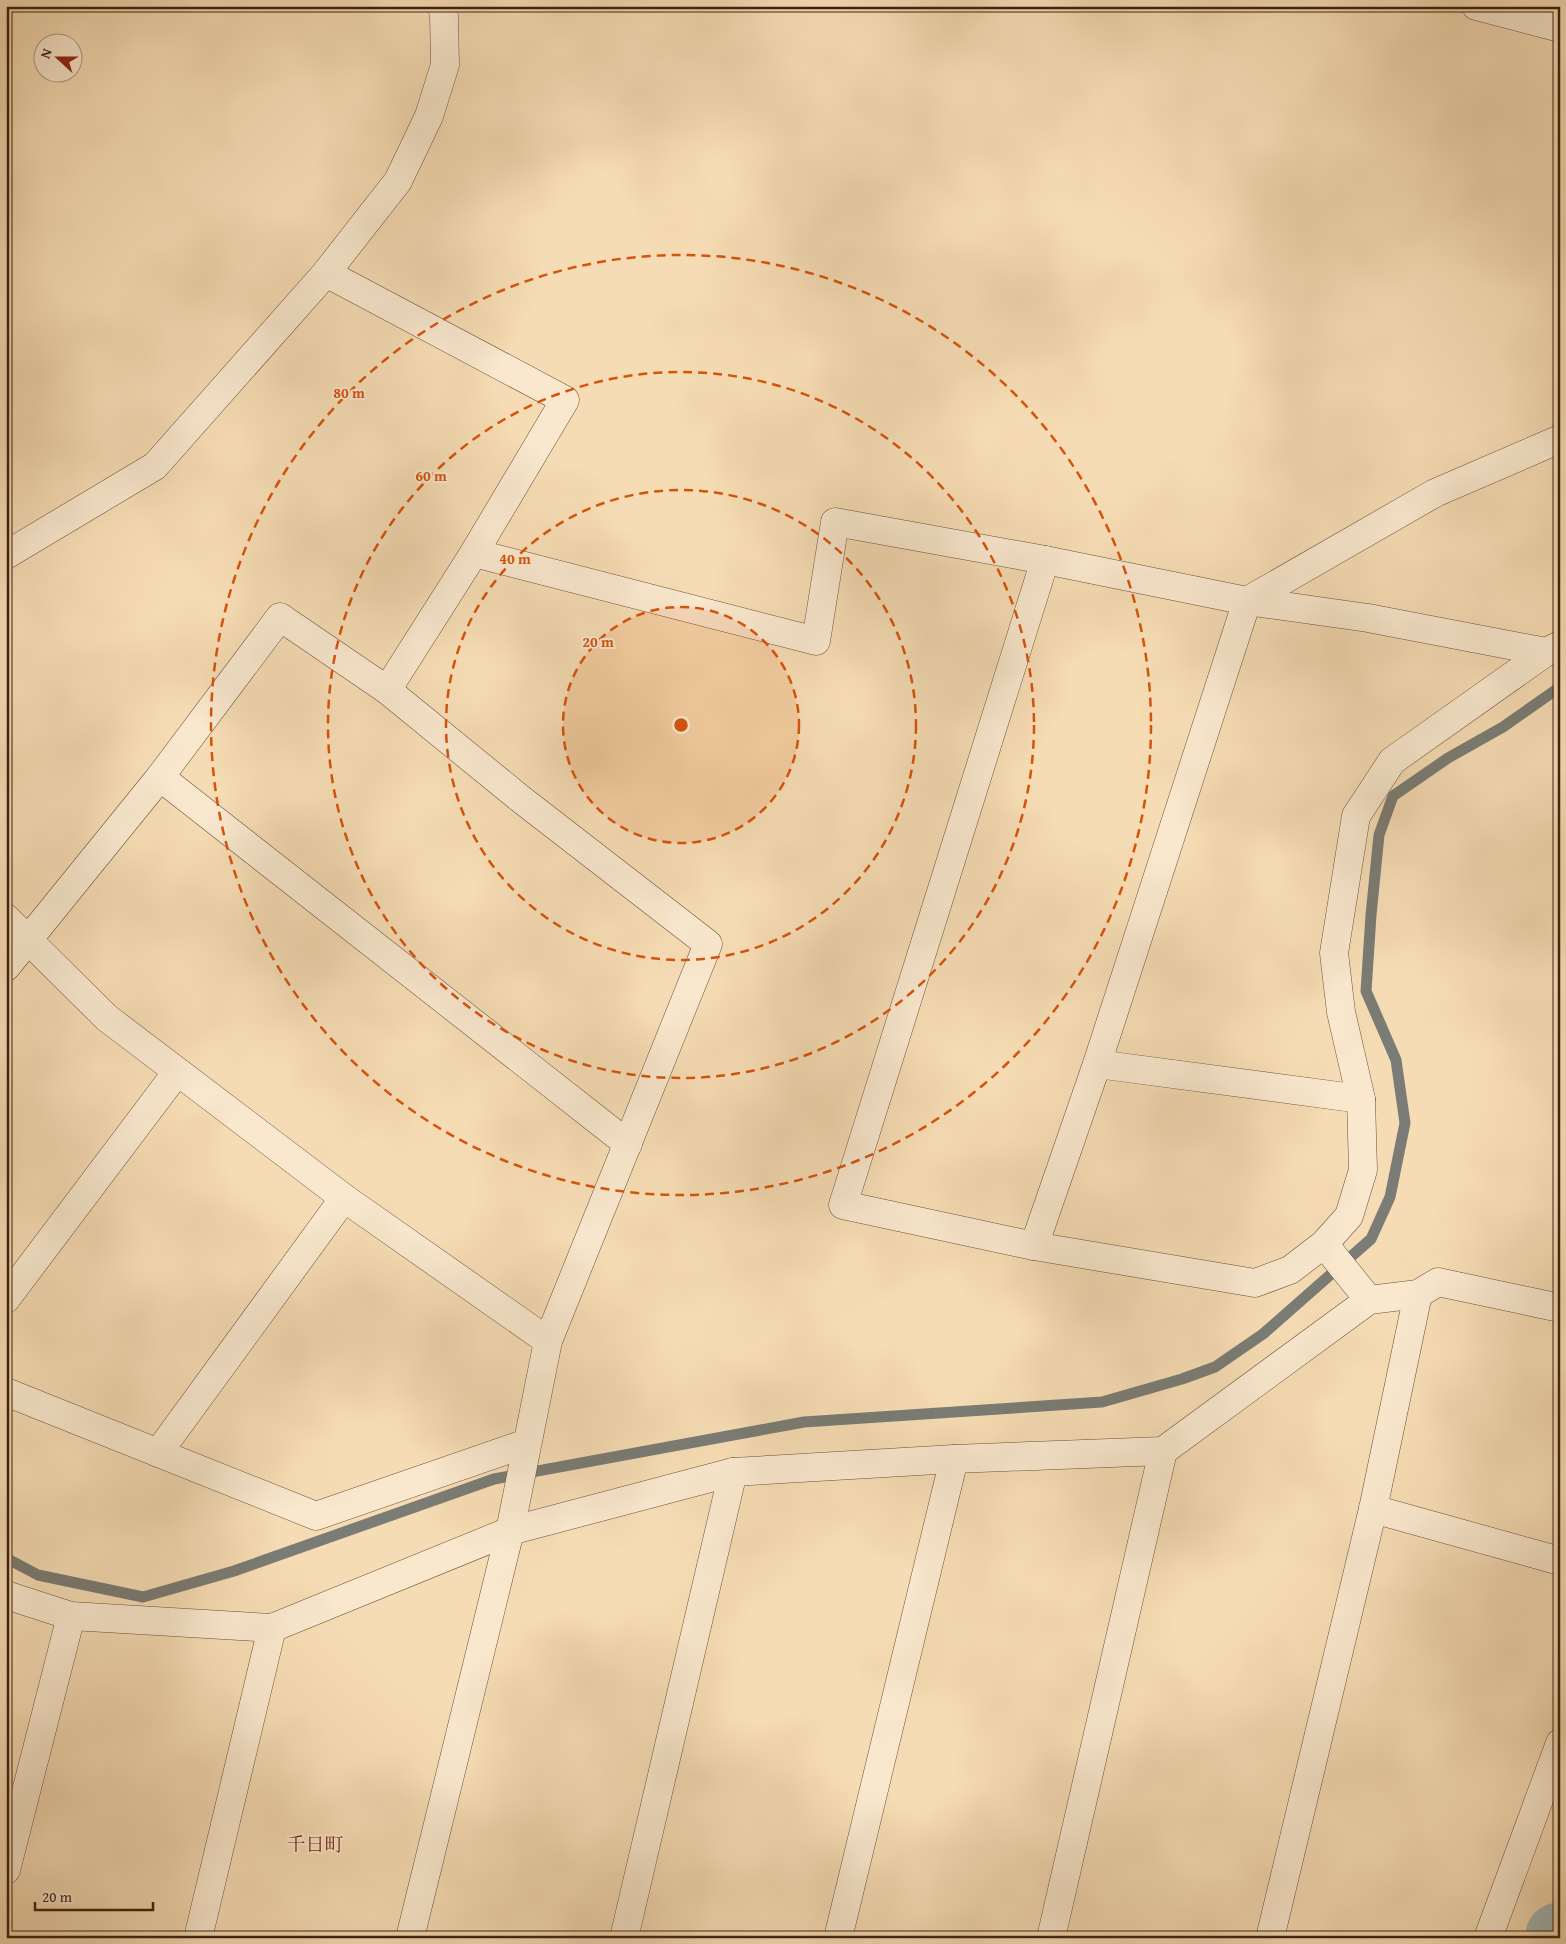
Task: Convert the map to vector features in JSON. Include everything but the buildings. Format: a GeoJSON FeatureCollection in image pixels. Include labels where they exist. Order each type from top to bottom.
{"type":"FeatureCollection","features":[{"type":"Feature","properties":{"kind":"street"},"geometry":{"type":"LineString","coordinates":[[6,555],[155,466],[326,273],[398,181],[430,116],[445,65],[442,6]]}},
{"type":"Feature","properties":{"kind":"street"},"geometry":{"type":"LineString","coordinates":[[1476,6],[1560,28]]}},
{"type":"Feature","properties":{"kind":"street"},"geometry":{"type":"LineString","coordinates":[[326,273],[565,400],[474,553],[387,690]]}},
{"type":"Feature","properties":{"kind":"street"},"geometry":{"type":"LineString","coordinates":[[1034,1246],[1097,1064],[1247,601],[1435,493],[1560,439]]}},
{"type":"Feature","properties":{"kind":"street"},"geometry":{"type":"LineString","coordinates":[[474,553],[816,641],[835,522],[1045,560],[1247,601],[1368,618],[1553,648]]}},
{"type":"Feature","properties":{"kind":"street"},"geometry":{"type":"LineString","coordinates":[[1045,560],[843,1205],[1034,1246],[1255,1283],[1290,1270],[1324,1244],[1349,1216],[1363,1170],[1361,1099],[1341,1012],[1334,953],[1356,816],[1392,761],[1553,648]]}},
{"type":"Feature","properties":{"kind":"street"},"geometry":{"type":"LineString","coordinates":[[6,968],[160,777],[280,617],[387,690],[522,800],[708,944],[548,1341],[510,1531],[410,1938]]}},
{"type":"Feature","properties":{"kind":"street"},"geometry":{"type":"LineString","coordinates":[[160,777],[628,1144]]}},
{"type":"Feature","properties":{"kind":"street"},"geometry":{"type":"LineString","coordinates":[[6,918],[107,1018],[344,1198],[548,1341]]}},
{"type":"Feature","properties":{"kind":"street"},"geometry":{"type":"LineString","coordinates":[[1097,1064],[1361,1099]]}},
{"type":"Feature","properties":{"kind":"street"},"geometry":{"type":"LineString","coordinates":[[6,1299],[177,1072]]}},
{"type":"Feature","properties":{"kind":"street"},"geometry":{"type":"LineString","coordinates":[[158,1453],[344,1198]]}},
{"type":"Feature","properties":{"kind":"street"},"geometry":{"type":"LineString","coordinates":[[1324,1244],[1369,1300]]}},
{"type":"Feature","properties":{"kind":"street"},"geometry":{"type":"LineString","coordinates":[[6,1595],[71,1616],[272,1628],[510,1531],[733,1472],[954,1459],[1163,1451],[1369,1300],[1418,1294],[1438,1282],[1560,1308]]}},
{"type":"Feature","properties":{"kind":"street"},"geometry":{"type":"LineString","coordinates":[[1270,1938],[1374,1509],[1418,1294]]}},
{"type":"Feature","properties":{"kind":"street"},"geometry":{"type":"LineString","coordinates":[[6,1392],[316,1516],[527,1442]]}},
{"type":"Feature","properties":{"kind":"street"},"geometry":{"type":"LineString","coordinates":[[1051,1938],[1163,1451]]}},
{"type":"Feature","properties":{"kind":"street"},"geometry":{"type":"LineString","coordinates":[[838,1938],[954,1459]]}},
{"type":"Feature","properties":{"kind":"street"},"geometry":{"type":"LineString","coordinates":[[624,1938],[733,1472]]}},
{"type":"Feature","properties":{"kind":"street"},"geometry":{"type":"LineString","coordinates":[[1374,1509],[1560,1561]]}},
{"type":"Feature","properties":{"kind":"street"},"geometry":{"type":"LineString","coordinates":[[6,1870],[71,1616]]}},
{"type":"Feature","properties":{"kind":"street"},"geometry":{"type":"LineString","coordinates":[[198,1938],[272,1628]]}},
{"type":"Feature","properties":{"kind":"street"},"geometry":{"type":"LineString","coordinates":[[1488,1938],[1560,1743]]}},
{"type":"Feature","properties":{"kind":"waterway"},"geometry":{"type":"LineString","coordinates":[[6,1558],[38,1575],[143,1597],[234,1571],[494,1479],[804,1422],[1102,1402],[1182,1379],[1215,1367],[1263,1334],[1371,1239],[1390,1197],[1405,1123],[1396,1060],[1366,991],[1379,835],[1393,796],[1448,758],[1503,727],[1560,687]]}},
{"type":"Feature","properties":{"kind":"district","name":"千日町"},"geometry":{"type":"Point","coordinates":[315,1844]}}]}
